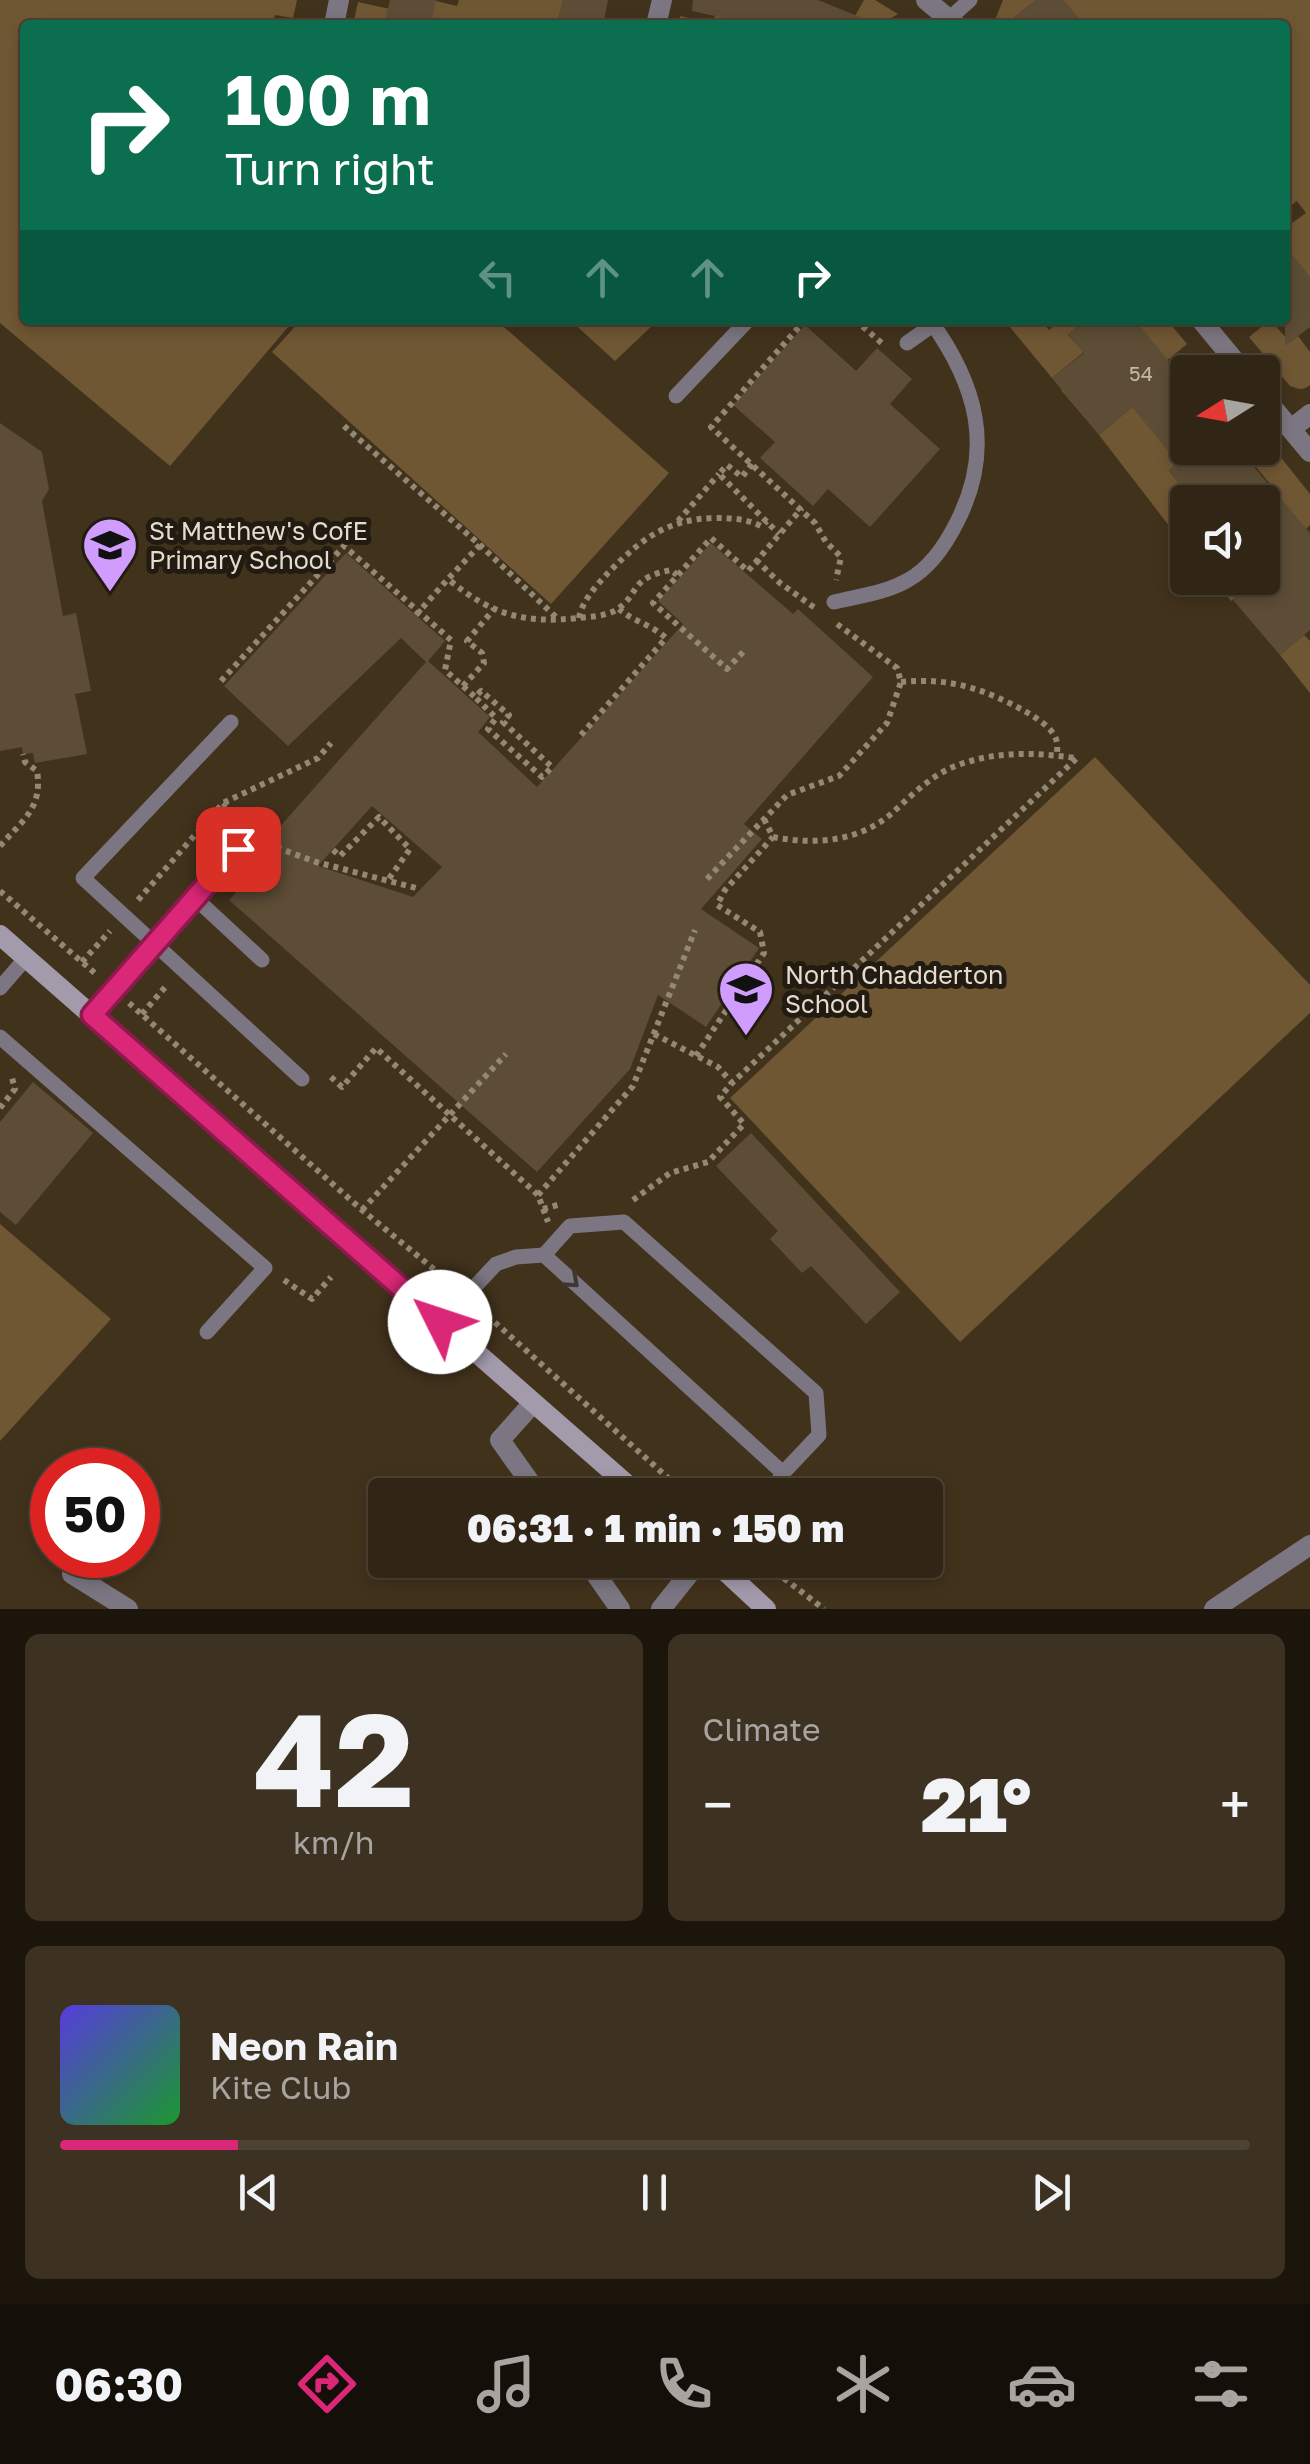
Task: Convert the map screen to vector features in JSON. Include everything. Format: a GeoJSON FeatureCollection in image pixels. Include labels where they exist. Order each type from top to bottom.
{"type":"FeatureCollection","features":[{"type":"Feature","properties":{"kind":"main road"},"geometry":{"type":"LineString","coordinates":[[0,935],[619,1478]]}},
{"type":"Feature","properties":{"kind":"main road"},"geometry":{"type":"LineString","coordinates":[[732,1578],[766,1609]]}},
{"type":"Feature","properties":{"kind":"street"},"geometry":{"type":"LineString","coordinates":[[926,0],[951,20]]}},
{"type":"Feature","properties":{"kind":"street"},"geometry":{"type":"LineString","coordinates":[[1205,325],[1230,355]]}},
{"type":"Feature","properties":{"kind":"street"},"geometry":{"type":"LineString","coordinates":[[1291,429],[1310,414]]}},
{"type":"Feature","properties":{"kind":"street"},"geometry":{"type":"LineString","coordinates":[[1280,416],[1310,452]]}},
{"type":"Feature","properties":{"kind":"street"},"geometry":{"type":"LineString","coordinates":[[527,1478],[500,1440],[532,1403]]}},
{"type":"Feature","properties":{"kind":"street"},"geometry":{"type":"LineString","coordinates":[[1214,1609],[1310,1545]]}},
{"type":"Feature","properties":{"kind":"street"},"geometry":{"type":"LineString","coordinates":[[78,1578],[128,1609]]}},
{"type":"Feature","properties":{"kind":"street"},"geometry":{"type":"LineString","coordinates":[[598,1578],[620,1609]]}},
{"type":"Feature","properties":{"kind":"street"},"geometry":{"type":"LineString","coordinates":[[661,1609],[695,1578]]}},
{"type":"Feature","properties":{"kind":"lane"},"geometry":{"type":"LineString","coordinates":[[955,20],[970,0]]}},
{"type":"Feature","properties":{"kind":"lane"},"geometry":{"type":"LineString","coordinates":[[676,396],[743,325]]}},
{"type":"Feature","properties":{"kind":"lane"},"geometry":{"type":"LineString","coordinates":[[907,343],[928,325]]}},
{"type":"Feature","properties":{"kind":"lane"},"geometry":{"type":"LineString","coordinates":[[834,602],[906,582],[925,568],[947,542],[963,511],[975,477],[975,412],[970,390],[934,325]]}},
{"type":"Feature","properties":{"kind":"lane"},"geometry":{"type":"LineString","coordinates":[[231,722],[83,878],[302,1079]]}},
{"type":"Feature","properties":{"kind":"lane"},"geometry":{"type":"LineString","coordinates":[[92,1015],[238,849]]}},
{"type":"Feature","properties":{"kind":"lane"},"geometry":{"type":"LineString","coordinates":[[194,896],[262,960]]}},
{"type":"Feature","properties":{"kind":"lane"},"geometry":{"type":"LineString","coordinates":[[0,988],[26,958]]}},
{"type":"Feature","properties":{"kind":"lane"},"geometry":{"type":"LineString","coordinates":[[2,1042],[265,1268],[207,1332]]}},
{"type":"Feature","properties":{"kind":"lane"},"geometry":{"type":"LineString","coordinates":[[544,1255],[570,1226],[624,1222],[816,1393],[819,1434],[780,1478]]}},
{"type":"Feature","properties":{"kind":"lane"},"geometry":{"type":"LineString","coordinates":[[440,1322],[496,1264],[516,1256],[544,1255],[783,1473]]}},
{"type":"Feature","properties":{"kind":"path"},"geometry":{"type":"LineString","coordinates":[[801,325],[711,427],[802,508],[841,557],[840,561]]}},
{"type":"Feature","properties":{"kind":"path"},"geometry":{"type":"LineString","coordinates":[[861,325],[892,353],[907,343]]}},
{"type":"Feature","properties":{"kind":"path"},"geometry":{"type":"LineString","coordinates":[[344,426],[559,620]]}},
{"type":"Feature","properties":{"kind":"path"},"geometry":{"type":"LineString","coordinates":[[579,618],[581,606],[636,545],[677,522],[727,465],[742,477],[752,464]]}},
{"type":"Feature","properties":{"kind":"path"},"geometry":{"type":"LineString","coordinates":[[720,474],[779,534]]}},
{"type":"Feature","properties":{"kind":"path"},"geometry":{"type":"LineString","coordinates":[[743,652],[728,669],[653,603],[711,538],[748,570],[802,508]]}},
{"type":"Feature","properties":{"kind":"path"},"geometry":{"type":"LineString","coordinates":[[677,522],[729,518],[750,520],[761,526],[767,522]]}},
{"type":"Feature","properties":{"kind":"path"},"geometry":{"type":"LineString","coordinates":[[416,615],[480,545]]}},
{"type":"Feature","properties":{"kind":"path"},"geometry":{"type":"LineString","coordinates":[[221,681],[344,546],[451,640],[444,670],[496,718],[488,729],[542,777],[552,767],[503,722],[509,715],[481,691],[475,697]]}},
{"type":"Feature","properties":{"kind":"path"},"geometry":{"type":"LineString","coordinates":[[756,560],[780,584],[819,612]]}},
{"type":"Feature","properties":{"kind":"path"},"geometry":{"type":"LineString","coordinates":[[448,579],[476,602],[494,610],[526,618],[559,620],[619,609],[637,584],[656,573],[671,570],[677,575]]}},
{"type":"Feature","properties":{"kind":"path"},"geometry":{"type":"LineString","coordinates":[[580,735],[666,638],[650,623],[628,617],[619,609]]}},
{"type":"Feature","properties":{"kind":"path"},"geometry":{"type":"LineString","coordinates":[[463,686],[484,663],[482,652],[466,640],[494,610]]}},
{"type":"Feature","properties":{"kind":"path"},"geometry":{"type":"LineString","coordinates":[[650,623],[661,610]]}},
{"type":"Feature","properties":{"kind":"path"},"geometry":{"type":"LineString","coordinates":[[707,878],[788,796],[839,776],[886,723],[900,682],[897,668],[832,621]]}},
{"type":"Feature","properties":{"kind":"path"},"geometry":{"type":"LineString","coordinates":[[900,682],[929,679],[960,683],[1001,698],[1042,722],[1056,738],[1057,755]]}},
{"type":"Feature","properties":{"kind":"path"},"geometry":{"type":"LineString","coordinates":[[135,904],[222,804],[253,786],[306,765],[331,743]]}},
{"type":"Feature","properties":{"kind":"path"},"geometry":{"type":"LineString","coordinates":[[0,846],[35,806],[40,788],[37,772],[25,762],[24,754]]}},
{"type":"Feature","properties":{"kind":"path"},"geometry":{"type":"LineString","coordinates":[[624,1200],[636,1201],[657,1180],[708,1162],[744,1124],[720,1098],[732,1083],[1076,758],[994,755],[951,768],[886,818],[848,837],[807,843],[774,837],[764,820]]}},
{"type":"Feature","properties":{"kind":"path"},"geometry":{"type":"LineString","coordinates":[[222,804],[270,845],[420,889]]}},
{"type":"Feature","properties":{"kind":"path"},"geometry":{"type":"LineString","coordinates":[[333,850],[340,856],[379,817],[410,849],[388,880]]}},
{"type":"Feature","properties":{"kind":"path"},"geometry":{"type":"LineString","coordinates":[[696,1056],[764,953],[760,932],[717,904],[774,837]]}},
{"type":"Feature","properties":{"kind":"path"},"geometry":{"type":"LineString","coordinates":[[0,891],[362,1210],[466,1296],[668,1478]]}},
{"type":"Feature","properties":{"kind":"path"},"geometry":{"type":"LineString","coordinates":[[82,962],[111,930]]}},
{"type":"Feature","properties":{"kind":"path"},"geometry":{"type":"LineString","coordinates":[[538,1195],[633,1086],[695,930]]}},
{"type":"Feature","properties":{"kind":"path"},"geometry":{"type":"LineString","coordinates":[[142,1014],[169,983]]}},
{"type":"Feature","properties":{"kind":"path"},"geometry":{"type":"LineString","coordinates":[[654,1034],[718,1067],[732,1083]]}},
{"type":"Feature","properties":{"kind":"path"},"geometry":{"type":"LineString","coordinates":[[331,1076],[342,1086],[376,1048],[538,1195],[548,1222]]}},
{"type":"Feature","properties":{"kind":"path"},"geometry":{"type":"LineString","coordinates":[[362,1210],[506,1054]]}},
{"type":"Feature","properties":{"kind":"path"},"geometry":{"type":"LineString","coordinates":[[0,1067],[14,1081],[15,1089],[0,1108]]}},
{"type":"Feature","properties":{"kind":"path"},"geometry":{"type":"LineString","coordinates":[[543,1210],[570,1201]]}},
{"type":"Feature","properties":{"kind":"path"},"geometry":{"type":"LineString","coordinates":[[294,1289],[312,1299],[331,1277]]}},
{"type":"Feature","properties":{"kind":"path"},"geometry":{"type":"LineString","coordinates":[[784,1578],[824,1609]]}},
{"type":"Feature","properties":{"kind":"shaded area"},"geometry":{"type":"Polygon","coordinates":[[[0,0],[297,0],[293,18],[275,15],[274,20],[20,20],[20,325],[290,325],[170,466],[0,323],[0,0]]]}},
{"type":"Feature","properties":{"kind":"shaded area"},"geometry":{"type":"Polygon","coordinates":[[[432,0],[457,6],[459,0],[563,0],[558,20],[354,20],[358,2],[399,11],[432,0]]]}},
{"type":"Feature","properties":{"kind":"shaded area"},"geometry":{"type":"Polygon","coordinates":[[[801,0],[792,20],[714,20],[715,16],[801,0]]]}},
{"type":"Feature","properties":{"kind":"shaded area"},"geometry":{"type":"Polygon","coordinates":[[[864,0],[875,0],[898,14],[888,20],[841,20],[844,11],[855,16],[864,0]]]}},
{"type":"Feature","properties":{"kind":"shaded area"},"geometry":{"type":"Polygon","coordinates":[[[1003,0],[1036,0],[1011,20],[995,20],[1003,0]]]}},
{"type":"Feature","properties":{"kind":"shaded area"},"geometry":{"type":"Polygon","coordinates":[[[1063,0],[1310,0],[1310,278],[1290,252],[1290,224],[1306,213],[1297,201],[1290,206],[1290,20],[1080,20],[1063,0]]]}},
{"type":"Feature","properties":{"kind":"shaded area"},"geometry":{"type":"Polygon","coordinates":[[[296,325],[502,325],[669,473],[551,604],[272,352],[296,325]]]}},
{"type":"Feature","properties":{"kind":"shaded area"},"geometry":{"type":"Polygon","coordinates":[[[575,325],[653,325],[615,361],[575,325]]]}},
{"type":"Feature","properties":{"kind":"shaded area"},"geometry":{"type":"Polygon","coordinates":[[[1008,325],[1044,325],[1049,330],[1055,325],[1074,325],[1076,328],[1068,335],[1082,350],[1117,325],[1052,378],[1008,325]]]}},
{"type":"Feature","properties":{"kind":"shaded area"},"geometry":{"type":"Polygon","coordinates":[[[1139,325],[1171,325],[1187,344],[1090,424],[1061,390],[1139,325]]]}},
{"type":"Feature","properties":{"kind":"shaded area"},"geometry":{"type":"Polygon","coordinates":[[[1264,325],[1275,325],[1290,342],[1298,336],[1310,352],[1310,385],[1300,389],[1290,386],[1280,374],[1280,355],[1264,355],[1249,337],[1264,325]]]}},
{"type":"Feature","properties":{"kind":"shaded area"},"geometry":{"type":"Polygon","coordinates":[[[1170,375],[1170,388],[1150,392],[1170,375]]]}},
{"type":"Feature","properties":{"kind":"shaded area"},"geometry":{"type":"Polygon","coordinates":[[[1132,407],[1170,448],[1170,465],[1176,465],[1169,471],[1181,485],[1170,485],[1170,527],[1099,435],[1132,407]]]}},
{"type":"Feature","properties":{"kind":"shaded area"},"geometry":{"type":"Polygon","coordinates":[[[1280,456],[1310,494],[1310,525],[1306,529],[1280,519],[1280,485],[1271,485],[1254,465],[1280,465],[1280,456]]]}},
{"type":"Feature","properties":{"kind":"shaded area"},"geometry":{"type":"Polygon","coordinates":[[[1223,465],[1228,465],[1204,485],[1199,485],[1223,465]]]}},
{"type":"Feature","properties":{"kind":"shaded area"},"geometry":{"type":"Polygon","coordinates":[[[1304,635],[1310,641],[1310,693],[1280,655],[1304,635]]]}},
{"type":"Feature","properties":{"kind":"shaded area"},"geometry":{"type":"Polygon","coordinates":[[[1095,757],[1310,985],[1310,1013],[960,1342],[730,1098],[1095,757]]]}},
{"type":"Feature","properties":{"kind":"shaded area"},"geometry":{"type":"Polygon","coordinates":[[[0,1224],[111,1319],[0,1441],[0,1224]]]}},
{"type":"Feature","properties":{"kind":"building"},"geometry":{"type":"Polygon","coordinates":[[[390,0],[436,0],[432,20],[385,20],[390,0]]]}},
{"type":"Feature","properties":{"kind":"building"},"geometry":{"type":"Polygon","coordinates":[[[563,0],[608,0],[604,20],[558,20],[563,0]]]}},
{"type":"Feature","properties":{"kind":"building"},"geometry":{"type":"Polygon","coordinates":[[[693,0],[818,0],[867,20],[733,20],[692,11],[693,0]]]}},
{"type":"Feature","properties":{"kind":"building"},"geometry":{"type":"Polygon","coordinates":[[[1036,0],[1063,0],[1080,20],[1011,20],[1036,0]]]}},
{"type":"Feature","properties":{"kind":"building"},"geometry":{"type":"Polygon","coordinates":[[[1290,252],[1310,277],[1310,327],[1285,346],[1285,325],[1290,325],[1290,252]]]}},
{"type":"Feature","properties":{"kind":"building"},"geometry":{"type":"Polygon","coordinates":[[[805,325],[856,371],[877,348],[912,379],[890,404],[940,449],[870,527],[828,489],[813,506],[760,458],[775,442],[733,405],[805,325]]]}},
{"type":"Feature","properties":{"kind":"building"},"geometry":{"type":"Polygon","coordinates":[[[1079,325],[1139,325],[1170,363],[1170,453],[1132,407],[1099,435],[1052,378],[1084,353],[1068,334],[1079,325]]]}},
{"type":"Feature","properties":{"kind":"building"},"geometry":{"type":"Polygon","coordinates":[[[0,423],[42,452],[49,489],[42,501],[63,616],[76,613],[91,691],[75,694],[87,754],[35,763],[33,753],[23,754],[22,747],[0,751],[0,423]]]}},
{"type":"Feature","properties":{"kind":"building"},"geometry":{"type":"Polygon","coordinates":[[[1176,465],[1252,465],[1269,485],[1180,485],[1169,471],[1176,465]]]}},
{"type":"Feature","properties":{"kind":"building"},"geometry":{"type":"Polygon","coordinates":[[[1280,498],[1310,533],[1310,630],[1280,655],[1233,600],[1240,595],[1280,595],[1280,498]]]}},
{"type":"Feature","properties":{"kind":"building"},"geometry":{"type":"Polygon","coordinates":[[[711,543],[793,614],[798,609],[873,677],[744,824],[762,839],[701,909],[759,948],[706,1027],[658,995],[630,1069],[537,1172],[229,900],[280,844],[268,840],[426,662],[401,638],[288,746],[224,686],[346,553],[445,641],[428,661],[490,717],[478,732],[537,787],[683,624],[658,601],[711,543]],[[372,806],[318,866],[413,897],[442,867],[372,806]]]}},
{"type":"Feature","properties":{"kind":"building"},"geometry":{"type":"Polygon","coordinates":[[[33,1082],[93,1133],[16,1225],[0,1212],[0,1122],[33,1082]]]}},
{"type":"Feature","properties":{"kind":"building"},"geometry":{"type":"Polygon","coordinates":[[[751,1133],[900,1292],[866,1324],[811,1266],[802,1273],[770,1239],[778,1231],[716,1166],[751,1133]]]}},
{"type":"Feature","properties":{"kind":"place","name":"St Matthew's CofE Primary School"},"geometry":{"type":"Point","coordinates":[110,594]}},
{"type":"Feature","properties":{"kind":"place","name":"North Chadderton School"},"geometry":{"type":"Point","coordinates":[746,1038]}},
{"type":"Feature","properties":{"kind":"route"},"geometry":{"type":"LineString","coordinates":[[238,849],[92,1015],[440,1322]]}}]}
